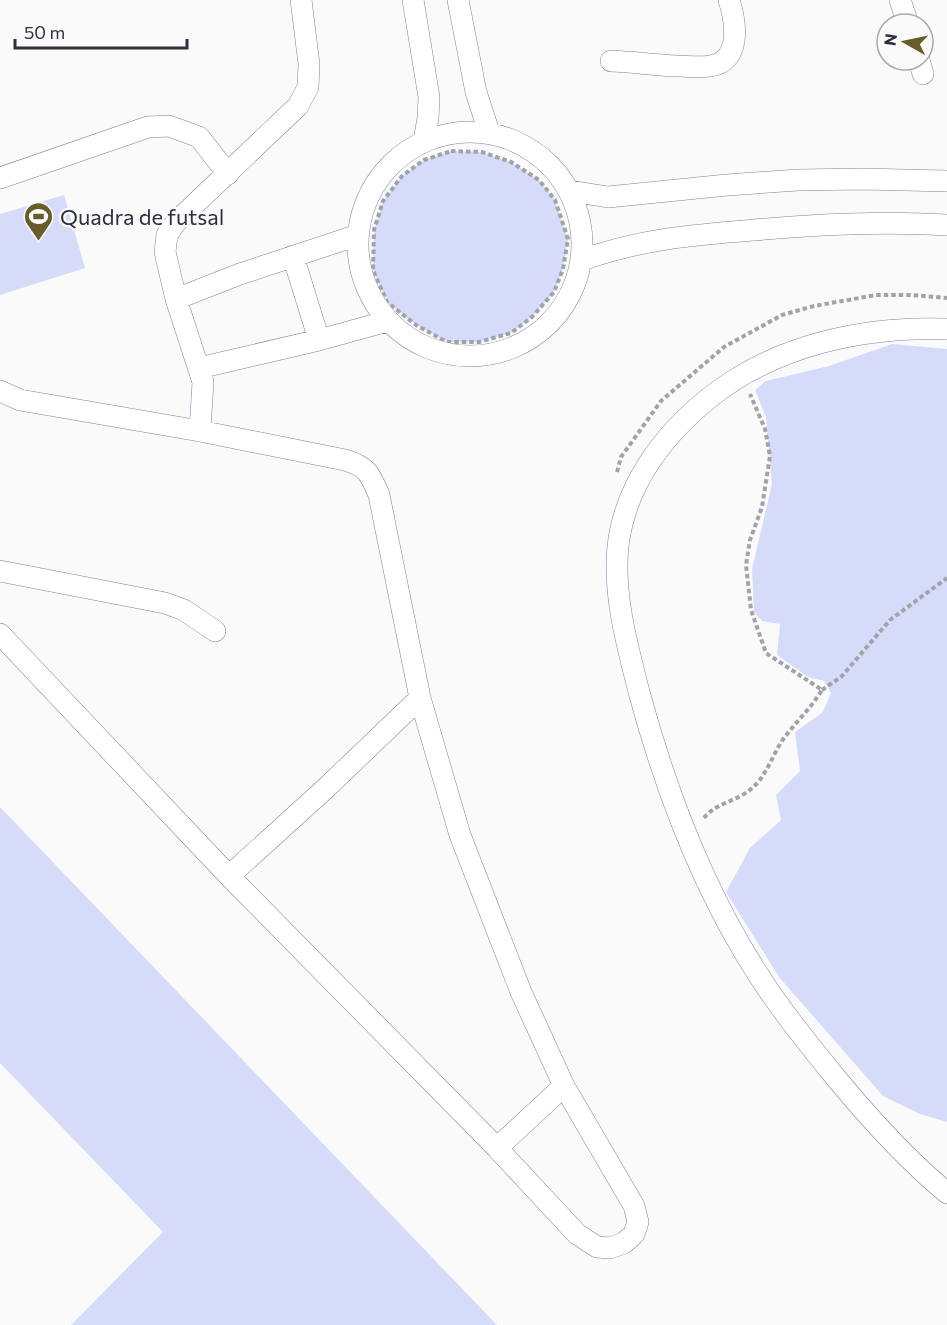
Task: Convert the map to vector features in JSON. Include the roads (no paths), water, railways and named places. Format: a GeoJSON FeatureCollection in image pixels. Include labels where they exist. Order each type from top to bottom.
{"type":"FeatureCollection","features":[{"type":"Feature","properties":{"kind":"street"},"geometry":{"type":"LineString","coordinates":[[200,431],[203,382],[176,299],[165,252],[167,234],[176,222],[298,106],[308,87],[309,48],[301,0]]}},
{"type":"Feature","properties":{"kind":"street"},"geometry":{"type":"LineString","coordinates":[[413,0],[429,97],[424,141]]}},
{"type":"Feature","properties":{"kind":"street"},"geometry":{"type":"LineString","coordinates":[[459,0],[476,92],[489,132]]}},
{"type":"Feature","properties":{"kind":"street"},"geometry":{"type":"LineString","coordinates":[[611,61],[693,67],[712,66],[723,61],[731,53],[734,40],[735,25],[729,0]]}},
{"type":"Feature","properties":{"kind":"street"},"geometry":{"type":"LineString","coordinates":[[0,178],[148,127],[169,126],[199,137],[228,174]]}},
{"type":"Feature","properties":{"kind":"street"},"geometry":{"type":"LineString","coordinates":[[463,131],[489,132],[514,140],[537,152],[555,170],[570,191],[581,225],[582,260],[573,290],[556,317],[533,338],[504,352],[473,357],[442,353],[413,341],[388,321],[374,302],[364,281],[359,258],[366,232],[366,201],[384,172],[409,150],[424,141],[440,135],[463,131]]}},
{"type":"Feature","properties":{"kind":"street"},"geometry":{"type":"LineString","coordinates":[[570,191],[608,197],[798,180],[947,181]]}},
{"type":"Feature","properties":{"kind":"street"},"geometry":{"type":"LineString","coordinates":[[582,260],[613,249],[678,236],[866,223],[947,225]]}},
{"type":"Feature","properties":{"kind":"street"},"geometry":{"type":"LineString","coordinates":[[176,299],[240,274],[366,232]]}},
{"type":"Feature","properties":{"kind":"street"},"geometry":{"type":"LineString","coordinates":[[293,256],[319,340]]}},
{"type":"Feature","properties":{"kind":"street"},"geometry":{"type":"LineString","coordinates":[[198,368],[319,340],[388,321]]}},
{"type":"Feature","properties":{"kind":"street"},"geometry":{"type":"LineString","coordinates":[[947,329],[908,328],[871,332],[810,346],[754,367],[721,388],[687,416],[660,446],[639,477],[626,510],[618,543],[616,574],[621,615],[647,720],[665,779],[688,841],[732,930],[760,978],[800,1034],[850,1095],[899,1149],[947,1193]]}},
{"type":"Feature","properties":{"kind":"street"},"geometry":{"type":"LineString","coordinates":[[0,391],[20,400],[200,431],[345,460],[358,464],[368,471],[379,495],[420,698],[460,836],[521,992],[564,1086],[634,1206],[638,1222],[634,1234],[624,1243],[610,1248],[597,1247],[586,1241],[229,876],[0,634]]}},
{"type":"Feature","properties":{"kind":"street"},"geometry":{"type":"LineString","coordinates":[[0,571],[165,603],[184,610],[215,631]]}},
{"type":"Feature","properties":{"kind":"street"},"geometry":{"type":"LineString","coordinates":[[229,876],[420,698]]}},
{"type":"Feature","properties":{"kind":"street"},"geometry":{"type":"LineString","coordinates":[[497,1148],[564,1086]]}},
{"type":"Feature","properties":{"kind":"place","name":"Quadra de futsal"},"geometry":{"type":"Point","coordinates":[39,242]}}]}
